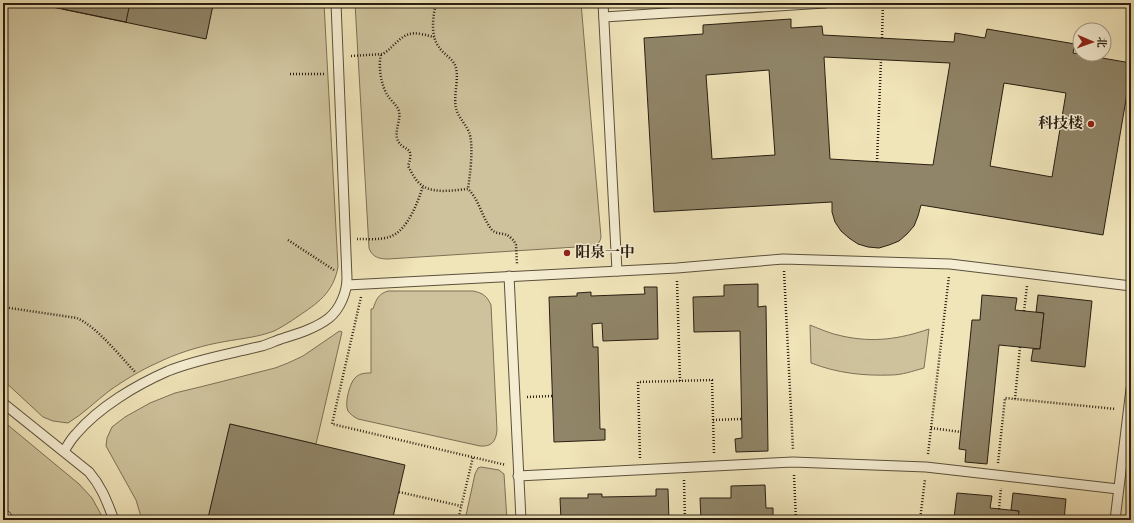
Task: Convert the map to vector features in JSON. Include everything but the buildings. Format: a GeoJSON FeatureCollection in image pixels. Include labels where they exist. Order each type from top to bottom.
{"type":"FeatureCollection","features":[{"type":"Feature","properties":{"kind":"lane"},"geometry":{"type":"LineString","coordinates":[[64,451],[75,434],[97,413],[111,402],[145,383],[169,371],[197,361],[263,346],[305,331],[317,326],[329,318],[341,303],[347,281],[336,3]]}},
{"type":"Feature","properties":{"kind":"lane"},"geometry":{"type":"LineString","coordinates":[[603,3],[617,271]]}},
{"type":"Feature","properties":{"kind":"lane"},"geometry":{"type":"LineString","coordinates":[[604,17],[825,3]]}},
{"type":"Feature","properties":{"kind":"lane"},"geometry":{"type":"LineString","coordinates":[[347,281],[364,284],[677,268],[783,259],[950,264],[1131,286]]}},
{"type":"Feature","properties":{"kind":"lane"},"geometry":{"type":"LineString","coordinates":[[513,276],[515,398],[521,520]]}},
{"type":"Feature","properties":{"kind":"lane"},"geometry":{"type":"LineString","coordinates":[[1115,520],[1118,489],[1128,442],[1128,410],[1131,389]]}},
{"type":"Feature","properties":{"kind":"lane"},"geometry":{"type":"LineString","coordinates":[[3,403],[89,472],[96,480],[104,494],[114,520]]}},
{"type":"Feature","properties":{"kind":"lane"},"geometry":{"type":"LineString","coordinates":[[518,472],[641,470],[793,462],[926,467],[1118,489]]}},
{"type":"Feature","properties":{"kind":"path"},"geometry":{"type":"LineString","coordinates":[[436,3],[434,12],[434,37],[438,46],[455,64],[456,108],[459,117],[469,132],[471,140],[468,189]]}},
{"type":"Feature","properties":{"kind":"path"},"geometry":{"type":"LineString","coordinates":[[882,38],[883,3]]}},
{"type":"Feature","properties":{"kind":"path"},"geometry":{"type":"LineString","coordinates":[[338,56],[381,55],[387,52],[404,35],[413,33],[434,37]]}},
{"type":"Feature","properties":{"kind":"path"},"geometry":{"type":"LineString","coordinates":[[381,55],[380,74],[388,96],[397,106],[399,112],[397,140],[410,152],[411,155],[408,166],[417,181],[423,186],[438,190],[453,191],[468,189]]}},
{"type":"Feature","properties":{"kind":"path"},"geometry":{"type":"LineString","coordinates":[[877,162],[881,60]]}},
{"type":"Feature","properties":{"kind":"path"},"geometry":{"type":"LineString","coordinates":[[290,74],[339,73]]}},
{"type":"Feature","properties":{"kind":"path"},"geometry":{"type":"LineString","coordinates":[[346,240],[386,238],[393,236],[410,218],[417,205],[423,186]]}},
{"type":"Feature","properties":{"kind":"path"},"geometry":{"type":"LineString","coordinates":[[468,189],[473,194],[492,230],[506,235],[514,240],[516,246],[513,276]]}},
{"type":"Feature","properties":{"kind":"path"},"geometry":{"type":"LineString","coordinates":[[288,240],[347,281]]}},
{"type":"Feature","properties":{"kind":"path"},"geometry":{"type":"LineString","coordinates":[[783,259],[796,520]]}},
{"type":"Feature","properties":{"kind":"path"},"geometry":{"type":"LineString","coordinates":[[920,520],[950,264]]}},
{"type":"Feature","properties":{"kind":"path"},"geometry":{"type":"LineString","coordinates":[[677,268],[680,381]]}},
{"type":"Feature","properties":{"kind":"path"},"geometry":{"type":"LineString","coordinates":[[1024,311],[1028,274]]}},
{"type":"Feature","properties":{"kind":"path"},"geometry":{"type":"LineString","coordinates":[[364,284],[332,424],[473,457],[518,472]]}},
{"type":"Feature","properties":{"kind":"path"},"geometry":{"type":"LineString","coordinates":[[3,307],[77,318],[84,321],[99,334],[145,383]]}},
{"type":"Feature","properties":{"kind":"path"},"geometry":{"type":"LineString","coordinates":[[1015,399],[1020,347]]}},
{"type":"Feature","properties":{"kind":"path"},"geometry":{"type":"LineString","coordinates":[[641,470],[638,382],[712,380],[715,466]]}},
{"type":"Feature","properties":{"kind":"path"},"geometry":{"type":"LineString","coordinates":[[515,398],[552,396]]}},
{"type":"Feature","properties":{"kind":"path"},"geometry":{"type":"LineString","coordinates":[[999,509],[1005,398],[1128,410]]}},
{"type":"Feature","properties":{"kind":"path"},"geometry":{"type":"LineString","coordinates":[[713,420],[741,419]]}},
{"type":"Feature","properties":{"kind":"path"},"geometry":{"type":"LineString","coordinates":[[931,428],[961,432]]}},
{"type":"Feature","properties":{"kind":"path"},"geometry":{"type":"LineString","coordinates":[[458,520],[473,457]]}},
{"type":"Feature","properties":{"kind":"path"},"geometry":{"type":"LineString","coordinates":[[684,467],[685,520]]}},
{"type":"Feature","properties":{"kind":"path"},"geometry":{"type":"LineString","coordinates":[[399,492],[461,506]]}},
{"type":"Feature","properties":{"kind":"shaded area"},"geometry":{"type":"Polygon","coordinates":[[[3,3],[324,3],[338,267],[336,276],[324,296],[305,312],[274,331],[194,349],[151,366],[114,387],[79,416],[68,423],[53,421],[43,417],[3,380],[3,3]]]}},
{"type":"Feature","properties":{"kind":"shaded area"},"geometry":{"type":"Polygon","coordinates":[[[355,3],[581,3],[601,237],[600,241],[592,246],[388,259],[382,259],[372,254],[369,248],[355,3]]]}},
{"type":"Feature","properties":{"kind":"shaded area"},"geometry":{"type":"Polygon","coordinates":[[[388,291],[473,291],[484,295],[488,299],[491,305],[497,430],[496,437],[493,442],[488,445],[480,446],[358,419],[348,411],[347,398],[354,379],[361,374],[371,373],[371,309],[373,309],[376,300],[388,291]]]}},
{"type":"Feature","properties":{"kind":"shaded area"},"geometry":{"type":"Polygon","coordinates":[[[810,325],[838,335],[865,339],[886,339],[929,329],[924,368],[908,373],[870,375],[840,371],[811,363],[810,325]]]}},
{"type":"Feature","properties":{"kind":"shaded area"},"geometry":{"type":"Polygon","coordinates":[[[340,331],[342,332],[316,444],[230,424],[208,520],[142,520],[136,500],[106,446],[107,438],[112,427],[125,417],[150,403],[175,393],[275,368],[288,363],[303,356],[340,331]]]}},
{"type":"Feature","properties":{"kind":"shaded area"},"geometry":{"type":"Polygon","coordinates":[[[3,421],[79,484],[92,498],[104,520],[3,520],[3,421]]]}},
{"type":"Feature","properties":{"kind":"shaded area"},"geometry":{"type":"Polygon","coordinates":[[[481,467],[499,470],[504,474],[507,520],[465,520],[475,474],[478,468],[481,467]]]}},
{"type":"Feature","properties":{"kind":"place","name":"科技楼"},"geometry":{"type":"Point","coordinates":[1091,124]}},
{"type":"Feature","properties":{"kind":"place","name":"阳泉一中"},"geometry":{"type":"Point","coordinates":[567,253]}}]}
